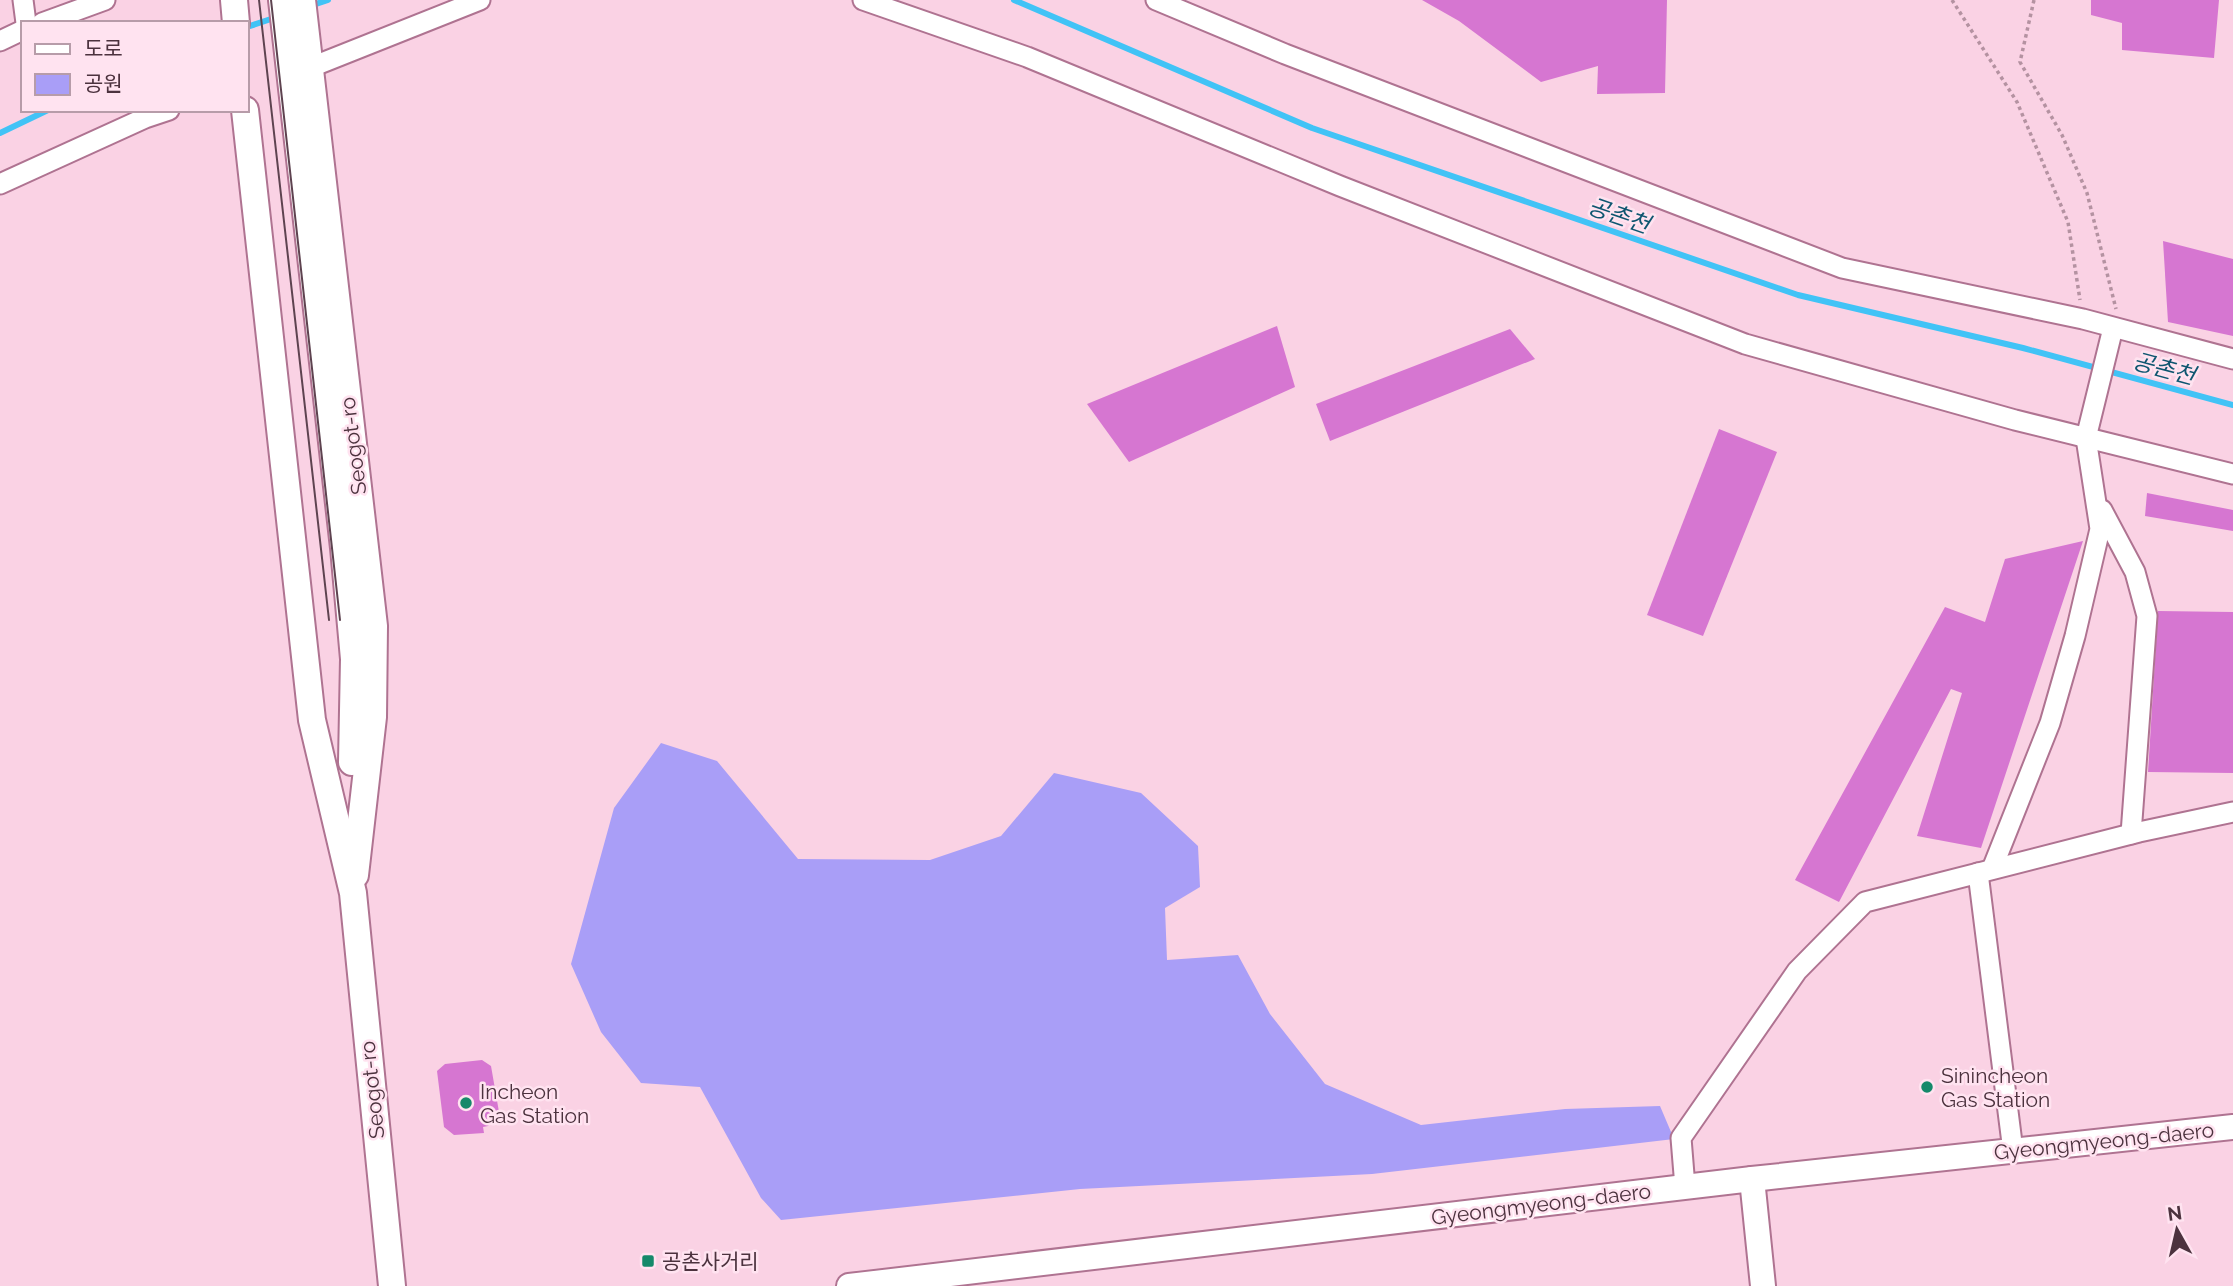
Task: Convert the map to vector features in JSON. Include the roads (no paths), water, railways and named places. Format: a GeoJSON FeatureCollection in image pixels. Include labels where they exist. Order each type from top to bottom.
{"type":"FeatureCollection","features":[{"type":"Feature","properties":{"kind":"main road"},"geometry":{"type":"LineString","coordinates":[[234,0],[236,21]]}},
{"type":"Feature","properties":{"kind":"main road","name":"Seogot-ro"},"geometry":{"type":"LineString","coordinates":[[282,0],[303,65],[374,626],[373,717],[353,893]]}},
{"type":"Feature","properties":{"kind":"main road","name":"Seogot-ro"},"geometry":{"type":"LineString","coordinates":[[302,0],[303,65],[355,659],[352,780],[346,865]]}},
{"type":"Feature","properties":{"kind":"main road","name":"Seogot-ro"},"geometry":{"type":"LineString","coordinates":[[245,112],[312,720],[353,893],[392,1286]]}},
{"type":"Feature","properties":{"kind":"street"},"geometry":{"type":"LineString","coordinates":[[23,0],[26,21]]}},
{"type":"Feature","properties":{"kind":"street"},"geometry":{"type":"LineString","coordinates":[[47,21],[105,0]]}},
{"type":"Feature","properties":{"kind":"street"},"geometry":{"type":"LineString","coordinates":[[303,65],[480,0]]}},
{"type":"Feature","properties":{"kind":"street"},"geometry":{"type":"LineString","coordinates":[[863,0],[1027,57],[1340,186],[1745,344],[2015,421],[2087,432],[2233,474]]}},
{"type":"Feature","properties":{"kind":"street"},"geometry":{"type":"LineString","coordinates":[[1156,0],[1285,54],[1842,268],[2083,320],[2111,335],[2233,359]]}},
{"type":"Feature","properties":{"kind":"street"},"geometry":{"type":"LineString","coordinates":[[0,41],[21,31]]}},
{"type":"Feature","properties":{"kind":"street"},"geometry":{"type":"LineString","coordinates":[[0,184],[163,112]]}},
{"type":"Feature","properties":{"kind":"street"},"geometry":{"type":"LineString","coordinates":[[2013,1151],[1985,871],[2050,723],[2075,636],[2100,529],[2087,432],[2111,335]]}},
{"type":"Feature","properties":{"kind":"street"},"geometry":{"type":"LineString","coordinates":[[2095,497],[2135,572],[2147,616],[2131,834]]}},
{"type":"Feature","properties":{"kind":"street"},"geometry":{"type":"LineString","coordinates":[[1685,1187],[1681,1138],[1797,971],[1865,902],[2131,834],[2233,812]]}},
{"type":"Feature","properties":{"kind":"street","name":"Gyeongmyeong-daero"},"geometry":{"type":"LineString","coordinates":[[849,1286],[1685,1187],[2233,1127]]}},
{"type":"Feature","properties":{"kind":"street"},"geometry":{"type":"LineString","coordinates":[[1752,1180],[1763,1286]]}},
{"type":"Feature","properties":{"kind":"waterway","name":"공촌천"},"geometry":{"type":"LineString","coordinates":[[310,6],[328,0]]}},
{"type":"Feature","properties":{"kind":"waterway","name":"공촌천"},"geometry":{"type":"LineString","coordinates":[[1014,0],[1312,128],[1798,295],[2023,348],[2233,405]]}},
{"type":"Feature","properties":{"kind":"waterway","name":"공촌천"},"geometry":{"type":"LineString","coordinates":[[248,27],[277,17]]}},
{"type":"Feature","properties":{"kind":"waterway","name":"공촌천"},"geometry":{"type":"LineString","coordinates":[[0,133],[44,112]]}},
{"type":"Feature","properties":{"kind":"tram line"},"geometry":{"type":"LineString","coordinates":[[259,0],[329,620]]}},
{"type":"Feature","properties":{"kind":"tram line"},"geometry":{"type":"LineString","coordinates":[[271,0],[340,620]]}},
{"type":"Feature","properties":{"kind":"place","name":"Sinincheon Gas Station"},"geometry":{"type":"Point","coordinates":[1927,1087]}},
{"type":"Feature","properties":{"kind":"place","name":"Incheon Gas Station"},"geometry":{"type":"Point","coordinates":[466,1103]}},
{"type":"Feature","properties":{"kind":"place","name":"공촌사거리"},"geometry":{"type":"Point","coordinates":[648,1261]}}]}
